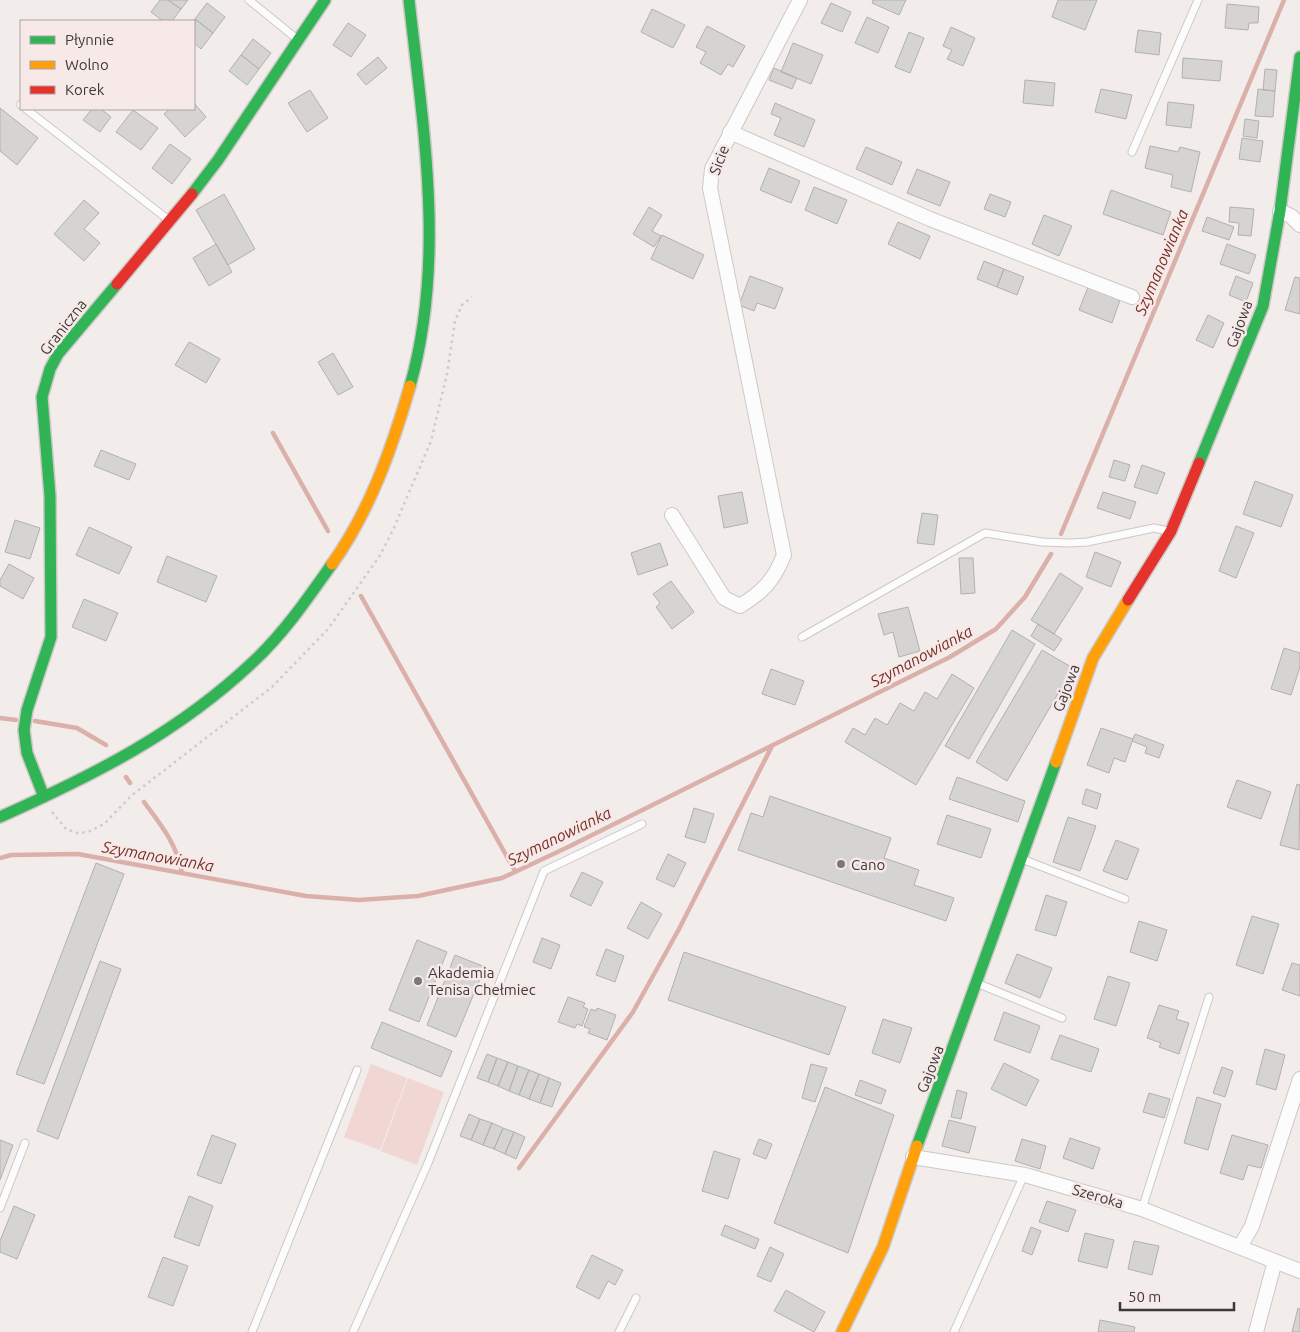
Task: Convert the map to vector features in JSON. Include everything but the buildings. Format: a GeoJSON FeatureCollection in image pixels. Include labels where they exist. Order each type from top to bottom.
{"type":"FeatureCollection","features":[{"type":"Feature","properties":{"kind":"street","name":"Graniczna"},"geometry":{"type":"LineString","coordinates":[[44,797],[27,753],[24,730],[27,710],[51,637],[50,496],[42,397],[50,369],[58,354],[170,221],[218,160],[325,0]]}},
{"type":"Feature","properties":{"kind":"street"},"geometry":{"type":"LineString","coordinates":[[0,817],[102,769],[166,731],[203,705],[244,672],[288,627],[326,577],[354,532],[388,458],[405,411],[418,349],[426,291],[429,240],[428,184],[409,0]]}},
{"type":"Feature","properties":{"kind":"street","name":"Sicie"},"geometry":{"type":"LineString","coordinates":[[672,515],[724,598],[740,606],[756,596],[776,576],[784,555],[710,188],[712,169],[800,0]]}},
{"type":"Feature","properties":{"kind":"street","name":"Gajowa"},"geometry":{"type":"LineString","coordinates":[[842,1332],[883,1247],[913,1157],[978,983],[1093,658],[1171,531],[1263,306],[1280,211],[1300,57]]}},
{"type":"Feature","properties":{"kind":"street"},"geometry":{"type":"LineString","coordinates":[[730,132],[930,219],[1132,297]]}},
{"type":"Feature","properties":{"kind":"street"},"geometry":{"type":"LineString","coordinates":[[1280,211],[1291,216],[1300,225]]}},
{"type":"Feature","properties":{"kind":"street"},"geometry":{"type":"LineString","coordinates":[[1240,1247],[1252,1226],[1300,1079]]}},
{"type":"Feature","properties":{"kind":"street","name":"Szeroka"},"geometry":{"type":"LineString","coordinates":[[913,1157],[1024,1175],[1142,1208],[1300,1271]]}},
{"type":"Feature","properties":{"kind":"street"},"geometry":{"type":"LineString","coordinates":[[1256,1332],[1275,1261]]}},
{"type":"Feature","properties":{"kind":"lane"},"geometry":{"type":"LineString","coordinates":[[249,0],[298,40]]}},
{"type":"Feature","properties":{"kind":"lane"},"geometry":{"type":"LineString","coordinates":[[1132,152],[1198,0]]}},
{"type":"Feature","properties":{"kind":"lane"},"geometry":{"type":"LineString","coordinates":[[27,110],[170,221]]}},
{"type":"Feature","properties":{"kind":"lane"},"geometry":{"type":"LineString","coordinates":[[802,637],[985,533],[1042,542],[1069,543],[1087,542],[1154,528],[1171,531]]}},
{"type":"Feature","properties":{"kind":"lane"},"geometry":{"type":"LineString","coordinates":[[353,1332],[428,1163],[544,872],[642,824]]}},
{"type":"Feature","properties":{"kind":"lane"},"geometry":{"type":"LineString","coordinates":[[1022,859],[1125,899]]}},
{"type":"Feature","properties":{"kind":"lane"},"geometry":{"type":"LineString","coordinates":[[978,983],[1062,1018]]}},
{"type":"Feature","properties":{"kind":"lane"},"geometry":{"type":"LineString","coordinates":[[1142,1208],[1209,997]]}},
{"type":"Feature","properties":{"kind":"lane"},"geometry":{"type":"LineString","coordinates":[[252,1332],[357,1070]]}},
{"type":"Feature","properties":{"kind":"lane"},"geometry":{"type":"LineString","coordinates":[[0,1208],[25,1143]]}},
{"type":"Feature","properties":{"kind":"lane"},"geometry":{"type":"LineString","coordinates":[[954,1332],[1024,1175]]}},
{"type":"Feature","properties":{"kind":"lane"},"geometry":{"type":"LineString","coordinates":[[619,1332],[636,1298]]}},
{"type":"Feature","properties":{"kind":"shaded area"},"geometry":{"type":"Polygon","coordinates":[[[371,1064],[407,1078],[380,1150],[344,1137],[371,1064]]]}},
{"type":"Feature","properties":{"kind":"shaded area"},"geometry":{"type":"Polygon","coordinates":[[[408,1078],[444,1092],[417,1165],[381,1151],[408,1078]]]}},
{"type":"Feature","properties":{"kind":"waterway","name":"Szymanowianka"},"geometry":{"type":"LineString","coordinates":[[1061,534],[1284,0]]}},
{"type":"Feature","properties":{"kind":"waterway"},"geometry":{"type":"LineString","coordinates":[[273,433],[328,531]]}},
{"type":"Feature","properties":{"kind":"waterway","name":"Szymanowianka"},"geometry":{"type":"LineString","coordinates":[[0,858],[11,855],[78,854],[306,896],[359,900],[418,896],[502,878],[950,657],[996,629],[1025,597],[1051,554]]}},
{"type":"Feature","properties":{"kind":"waterway"},"geometry":{"type":"LineString","coordinates":[[361,596],[515,871]]}},
{"type":"Feature","properties":{"kind":"waterway"},"geometry":{"type":"LineString","coordinates":[[0,718],[16,720]]}},
{"type":"Feature","properties":{"kind":"waterway"},"geometry":{"type":"LineString","coordinates":[[35,721],[77,728],[106,745]]}},
{"type":"Feature","properties":{"kind":"waterway"},"geometry":{"type":"LineString","coordinates":[[519,1168],[633,1012],[679,929],[772,746]]}},
{"type":"Feature","properties":{"kind":"waterway"},"geometry":{"type":"LineString","coordinates":[[126,777],[130,783]]}},
{"type":"Feature","properties":{"kind":"waterway"},"geometry":{"type":"LineString","coordinates":[[144,802],[172,844],[182,873]]}},
{"type":"Feature","properties":{"kind":"traffic: fast"},"geometry":{"type":"LineString","coordinates":[[192,194],[218,160],[325,0]]}},
{"type":"Feature","properties":{"kind":"traffic: fast"},"geometry":{"type":"LineString","coordinates":[[409,0],[425,145],[429,242],[427,290],[421,338],[410,386]]}},
{"type":"Feature","properties":{"kind":"traffic: fast"},"geometry":{"type":"LineString","coordinates":[[1199,463],[1263,306],[1280,211],[1300,57]]}},
{"type":"Feature","properties":{"kind":"traffic: fast"},"geometry":{"type":"LineString","coordinates":[[44,797],[27,753],[24,730],[27,710],[51,637],[50,496],[42,397],[50,369],[58,354],[117,284]]}},
{"type":"Feature","properties":{"kind":"traffic: fast"},"geometry":{"type":"LineString","coordinates":[[0,817],[102,768],[165,731],[195,710],[225,687],[265,650],[295,615],[332,564]]}},
{"type":"Feature","properties":{"kind":"traffic: fast"},"geometry":{"type":"LineString","coordinates":[[917,1146],[1056,762]]}},
{"type":"Feature","properties":{"kind":"traffic: slow"},"geometry":{"type":"LineString","coordinates":[[332,564],[346,544],[369,501],[396,433],[410,386]]}},
{"type":"Feature","properties":{"kind":"traffic: slow"},"geometry":{"type":"LineString","coordinates":[[1056,762],[1093,658],[1128,600]]}},
{"type":"Feature","properties":{"kind":"traffic: slow"},"geometry":{"type":"LineString","coordinates":[[842,1332],[883,1247],[917,1146]]}},
{"type":"Feature","properties":{"kind":"traffic: jam"},"geometry":{"type":"LineString","coordinates":[[117,284],[192,194]]}},
{"type":"Feature","properties":{"kind":"traffic: jam"},"geometry":{"type":"LineString","coordinates":[[1128,600],[1171,531],[1199,463]]}},
{"type":"Feature","properties":{"kind":"place","name":"Cano"},"geometry":{"type":"Point","coordinates":[841,864]}},
{"type":"Feature","properties":{"kind":"place","name":"Akademia Tenisa Chełmiec"},"geometry":{"type":"Point","coordinates":[418,981]}}]}
